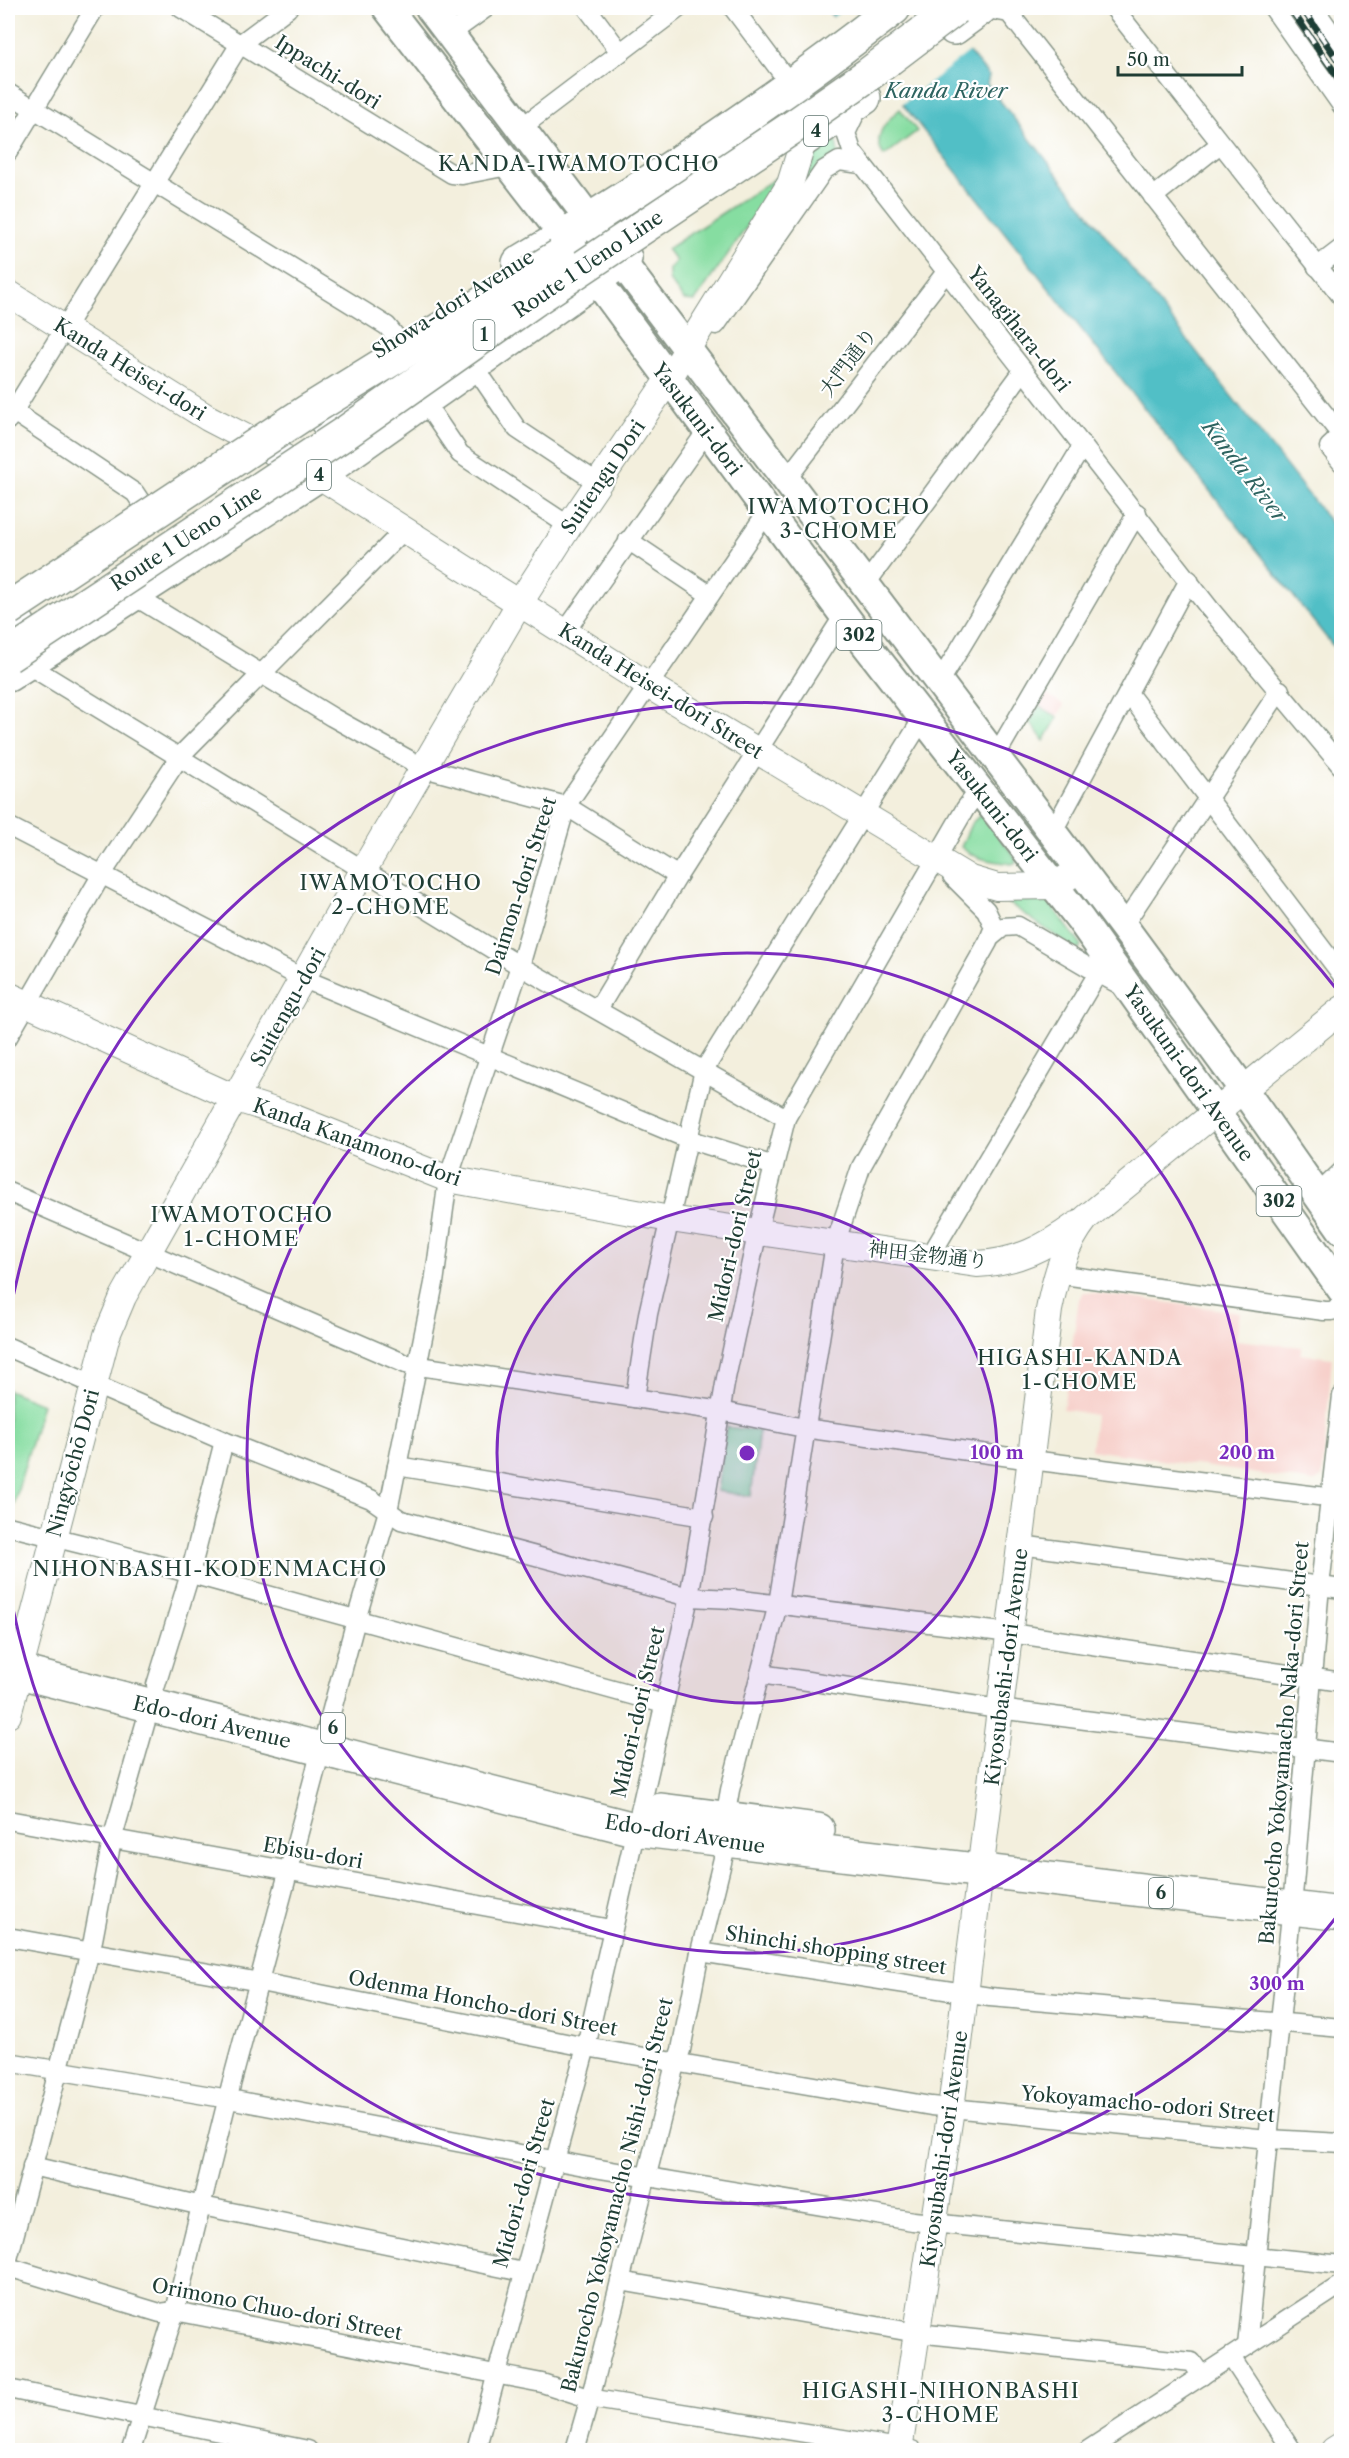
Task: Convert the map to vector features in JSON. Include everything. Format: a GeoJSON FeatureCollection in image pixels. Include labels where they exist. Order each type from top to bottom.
{"type":"FeatureCollection","features":[{"type":"Feature","properties":{"kind":"highway","name":"Showa-dori Avenue"},"geometry":{"type":"LineString","coordinates":[[8,594],[396,338],[577,228],[757,109],[894,8]]}},
{"type":"Feature","properties":{"kind":"highway","name":"Route 1 Ueno Line"},"geometry":{"type":"LineString","coordinates":[[12,623],[308,411],[528,276],[785,109],[922,8]]}},
{"type":"Feature","properties":{"kind":"highway","name":"4"},"geometry":{"type":"LineString","coordinates":[[13,664],[131,594],[318,475],[607,270],[779,174],[804,139],[864,98],[955,18],[981,8]]}},
{"type":"Feature","properties":{"kind":"highway","name":"Route 1 Ueno Line"},"geometry":{"type":"LineString","coordinates":[[13,664],[540,296],[955,18]]}},
{"type":"Feature","properties":{"kind":"highway","name":"Edo-dori Avenue"},"geometry":{"type":"LineString","coordinates":[[15,1660],[636,1819],[1293,1897],[1341,1914]]}},
{"type":"Feature","properties":{"kind":"highway","name":"Edo-dori Avenue"},"geometry":{"type":"LineString","coordinates":[[1293,1897],[1341,1891]]}},
{"type":"Feature","properties":{"kind":"main road","name":"302"},"geometry":{"type":"LineString","coordinates":[[387,8],[508,166],[577,228]]}},
{"type":"Feature","properties":{"kind":"main road","name":"302"},"geometry":{"type":"LineString","coordinates":[[430,8],[522,127],[577,228],[607,270],[687,350]]}},
{"type":"Feature","properties":{"kind":"main road","name":"Yasukuni-dori"},"geometry":{"type":"LineString","coordinates":[[607,270],[668,380],[922,718],[1054,886]]}},
{"type":"Feature","properties":{"kind":"main road","name":"Yasukuni-dori"},"geometry":{"type":"LineString","coordinates":[[687,350],[1123,926],[1243,1089],[1341,1230]]}},
{"type":"Feature","properties":{"kind":"main road","name":"Yasukuni-dori Avenue"},"geometry":{"type":"LineString","coordinates":[[1054,886],[1217,1111],[1341,1290]]}},
{"type":"Feature","properties":{"kind":"street"},"geometry":{"type":"LineString","coordinates":[[8,152],[95,8]]}},
{"type":"Feature","properties":{"kind":"street"},"geometry":{"type":"LineString","coordinates":[[182,8],[452,174],[462,175],[508,166]]}},
{"type":"Feature","properties":{"kind":"street"},"geometry":{"type":"LineString","coordinates":[[143,505],[135,493],[9,413],[64,329],[240,44],[288,8]]}},
{"type":"Feature","properties":{"kind":"street"},"geometry":{"type":"LineString","coordinates":[[450,34],[486,8]]}},
{"type":"Feature","properties":{"kind":"street"},"geometry":{"type":"LineString","coordinates":[[587,8],[620,52]]}},
{"type":"Feature","properties":{"kind":"street"},"geometry":{"type":"LineString","coordinates":[[522,127],[679,8]]}},
{"type":"Feature","properties":{"kind":"street"},"geometry":{"type":"LineString","coordinates":[[733,8],[790,84],[800,108],[804,139]]}},
{"type":"Feature","properties":{"kind":"street"},"geometry":{"type":"LineString","coordinates":[[981,8],[1009,13],[1341,435],[1329,447],[1341,463]]}},
{"type":"Feature","properties":{"kind":"street"},"geometry":{"type":"LineString","coordinates":[[1114,8],[1341,297]]}},
{"type":"Feature","properties":{"kind":"street"},"geometry":{"type":"LineString","coordinates":[[1273,8],[1341,106]]}},
{"type":"Feature","properties":{"kind":"street"},"geometry":{"type":"LineString","coordinates":[[1314,8],[1341,48]]}},
{"type":"Feature","properties":{"kind":"street"},"geometry":{"type":"LineString","coordinates":[[8,93],[387,326],[396,338]]}},
{"type":"Feature","properties":{"kind":"street","name":"Yanagihara-dori"},"geometry":{"type":"LineString","coordinates":[[864,98],[846,133],[852,151],[861,164],[1137,513],[1210,609],[1280,690],[1341,767]]}},
{"type":"Feature","properties":{"kind":"street"},"geometry":{"type":"LineString","coordinates":[[1153,197],[1221,144]]}},
{"type":"Feature","properties":{"kind":"street"},"geometry":{"type":"LineString","coordinates":[[687,350],[714,328],[824,170],[839,161],[861,164]]}},
{"type":"Feature","properties":{"kind":"street","name":"Suitengu Dori"},"geometry":{"type":"LineString","coordinates":[[519,604],[568,526],[687,350],[779,174]]}},
{"type":"Feature","properties":{"kind":"street"},"geometry":{"type":"LineString","coordinates":[[1317,267],[1341,248]]}},
{"type":"Feature","properties":{"kind":"street","name":"大門通り"},"geometry":{"type":"LineString","coordinates":[[786,480],[946,272]]}},
{"type":"Feature","properties":{"kind":"street","name":"Kanda Heisei-dori"},"geometry":{"type":"LineString","coordinates":[[8,293],[208,418],[246,438]]}},
{"type":"Feature","properties":{"kind":"street"},"geometry":{"type":"LineString","coordinates":[[474,366],[517,429],[598,483]]}},
{"type":"Feature","properties":{"kind":"street"},"geometry":{"type":"LineString","coordinates":[[865,585],[1023,371]]}},
{"type":"Feature","properties":{"kind":"street"},"geometry":{"type":"LineString","coordinates":[[424,401],[460,454],[568,526]]}},
{"type":"Feature","properties":{"kind":"street"},"geometry":{"type":"LineString","coordinates":[[565,632],[706,432]]}},
{"type":"Feature","properties":{"kind":"street","name":"Kanda Heisei-dori Street"},"geometry":{"type":"LineString","coordinates":[[246,438],[318,475],[648,685],[938,860],[982,884],[998,887],[1054,886]]}},
{"type":"Feature","properties":{"kind":"street"},"geometry":{"type":"LineString","coordinates":[[939,683],[1083,445]]}},
{"type":"Feature","properties":{"kind":"street","name":"Daimon-dori Street"},"geometry":{"type":"LineString","coordinates":[[131,2451],[175,2311],[356,1620],[388,1511],[434,1283],[448,1179],[520,966],[566,806],[766,512]]}},
{"type":"Feature","properties":{"kind":"street"},"geometry":{"type":"LineString","coordinates":[[994,757],[1137,513]]}},
{"type":"Feature","properties":{"kind":"street"},"geometry":{"type":"LineString","coordinates":[[8,1037],[17,1000],[180,756],[403,531]]}},
{"type":"Feature","properties":{"kind":"street"},"geometry":{"type":"LineString","coordinates":[[628,540],[710,595]]}},
{"type":"Feature","properties":{"kind":"street"},"geometry":{"type":"LineString","coordinates":[[1052,833],[1189,580]]}},
{"type":"Feature","properties":{"kind":"street"},"geometry":{"type":"LineString","coordinates":[[131,594],[332,717],[424,768],[566,806],[678,876]]}},
{"type":"Feature","properties":{"kind":"street","name":"Suitengu-dori"},"geometry":{"type":"LineString","coordinates":[[146,1253],[237,1099],[364,869],[519,604]]}},
{"type":"Feature","properties":{"kind":"street"},"geometry":{"type":"LineString","coordinates":[[598,1009],[756,750],[844,615]]}},
{"type":"Feature","properties":{"kind":"street"},"geometry":{"type":"LineString","coordinates":[[13,664],[180,756],[520,966],[786,1118]]}},
{"type":"Feature","properties":{"kind":"street"},"geometry":{"type":"LineString","coordinates":[[1123,926],[1280,690]]}},
{"type":"Feature","properties":{"kind":"street"},"geometry":{"type":"LineString","coordinates":[[1128,693],[1209,797],[1341,975]]}},
{"type":"Feature","properties":{"kind":"street"},"geometry":{"type":"LineString","coordinates":[[635,1398],[648,1314],[704,1070],[864,816],[922,718]]}},
{"type":"Feature","properties":{"kind":"street","name":"Midori-dori Street"},"geometry":{"type":"LineString","coordinates":[[476,2451],[585,2047],[689,1596],[721,1411],[758,1230],[786,1118],[938,860],[965,809],[980,790]]}},
{"type":"Feature","properties":{"kind":"street"},"geometry":{"type":"LineString","coordinates":[[8,826],[304,979],[688,1139],[774,1166]]}},
{"type":"Feature","properties":{"kind":"street"},"geometry":{"type":"LineString","coordinates":[[938,860],[991,917],[994,927],[992,936]]}},
{"type":"Feature","properties":{"kind":"street"},"geometry":{"type":"LineString","coordinates":[[1054,886],[1079,869]]}},
{"type":"Feature","properties":{"kind":"street"},"geometry":{"type":"LineString","coordinates":[[992,936],[1003,927],[1018,926],[1130,990]]}},
{"type":"Feature","properties":{"kind":"street","name":"Bakurocho Yokoyamacho Nishi-dori Street"},"geometry":{"type":"LineString","coordinates":[[575,2451],[681,2050],[726,1830],[760,1674],[778,1604],[804,1428],[835,1244],[861,1167],[992,936]]}},
{"type":"Feature","properties":{"kind":"street"},"geometry":{"type":"LineString","coordinates":[[929,1258],[1098,973]]}},
{"type":"Feature","properties":{"kind":"street","name":"Kanda Kanamono-dori"},"geometry":{"type":"LineString","coordinates":[[17,1000],[237,1099],[290,1116],[448,1179],[670,1219],[758,1230]]}},
{"type":"Feature","properties":{"kind":"street","name":"Kiyosubashi-dori Avenue"},"geometry":{"type":"LineString","coordinates":[[904,2450],[917,2333],[951,2109],[983,1862],[999,1709],[1049,1310],[1056,1274],[1066,1248],[1086,1218],[1341,1009]]}},
{"type":"Feature","properties":{"kind":"street"},"geometry":{"type":"LineString","coordinates":[[1317,1195],[1341,1171]]}},
{"type":"Feature","properties":{"kind":"street"},"geometry":{"type":"LineString","coordinates":[[8,1192],[406,1364],[721,1411],[804,1428],[1031,1460],[1336,1498]]}},
{"type":"Feature","properties":{"kind":"street","name":"神田金物通り"},"geometry":{"type":"LineString","coordinates":[[758,1230],[835,1244],[977,1264],[1020,1258],[1056,1240],[1086,1218]]}},
{"type":"Feature","properties":{"kind":"street","name":"Ningyōchō Dori"},"geometry":{"type":"LineString","coordinates":[[8,1715],[15,1660],[52,1538],[107,1335],[146,1253]]}},
{"type":"Feature","properties":{"kind":"street"},"geometry":{"type":"LineString","coordinates":[[1056,1274],[1324,1311],[1332,1311],[1341,1304]]}},
{"type":"Feature","properties":{"kind":"street"},"geometry":{"type":"LineString","coordinates":[[8,1347],[224,1441],[371,1499],[401,1520],[689,1596],[778,1604],[1010,1633],[1341,1682]]}},
{"type":"Feature","properties":{"kind":"street","name":"Bakurocho Yokoyamacho Naka-dori Street"},"geometry":{"type":"LineString","coordinates":[[1247,2346],[1293,1897],[1320,1586],[1336,1498],[1341,1396]]}},
{"type":"Feature","properties":{"kind":"street"},"geometry":{"type":"LineString","coordinates":[[8,2259],[88,1951],[93,1940],[112,1839],[190,1574],[224,1441]]}},
{"type":"Feature","properties":{"kind":"street"},"geometry":{"type":"LineString","coordinates":[[397,1466],[704,1517]]}},
{"type":"Feature","properties":{"kind":"street"},"geometry":{"type":"LineString","coordinates":[[8,1526],[664,1704]]}},
{"type":"Feature","properties":{"kind":"street"},"geometry":{"type":"LineString","coordinates":[[1021,1545],[1341,1589]]}},
{"type":"Feature","properties":{"kind":"street"},"geometry":{"type":"LineString","coordinates":[[760,1674],[999,1709],[1341,1753]]}},
{"type":"Feature","properties":{"kind":"street","name":"Ebisu-dori"},"geometry":{"type":"LineString","coordinates":[[8,1820],[611,1929]]}},
{"type":"Feature","properties":{"kind":"street","name":"Odenma Honcho-dori Street"},"geometry":{"type":"LineString","coordinates":[[8,1936],[260,1982],[585,2047],[951,2109]]}},
{"type":"Feature","properties":{"kind":"street","name":"Shinchi shopping street"},"geometry":{"type":"LineString","coordinates":[[700,1952],[966,1993],[1341,2028]]}},
{"type":"Feature","properties":{"kind":"street"},"geometry":{"type":"LineString","coordinates":[[8,2062],[229,2099],[554,2161],[934,2223],[1341,2265]]}},
{"type":"Feature","properties":{"kind":"street","name":"Yokoyamacho-odori Street"},"geometry":{"type":"LineString","coordinates":[[951,2109],[1268,2139],[1341,2143]]}},
{"type":"Feature","properties":{"kind":"street"},"geometry":{"type":"LineString","coordinates":[[32,2166],[202,2206],[523,2272]]}},
{"type":"Feature","properties":{"kind":"street","name":"Orimono Chuo-dori Street"},"geometry":{"type":"LineString","coordinates":[[8,2267],[160,2313],[175,2311],[542,2383],[588,2398],[904,2450]]}},
{"type":"Feature","properties":{"kind":"street"},"geometry":{"type":"LineString","coordinates":[[620,2282],[917,2333],[1192,2362],[1202,2376]]}},
{"type":"Feature","properties":{"kind":"street"},"geometry":{"type":"LineString","coordinates":[[1088,2451],[1341,2284]]}},
{"type":"Feature","properties":{"kind":"street"},"geometry":{"type":"LineString","coordinates":[[1231,2357],[1292,2451]]}},
{"type":"Feature","properties":{"kind":"street"},"geometry":{"type":"LineString","coordinates":[[8,2389],[308,2451]]}},
{"type":"Feature","properties":{"kind":"street"},"geometry":{"type":"LineString","coordinates":[[1334,2451],[1341,2445]]}},
{"type":"Feature","properties":{"kind":"shaded area"},"geometry":{"type":"Polygon","coordinates":[[[1045,693],[1064,705],[1058,716],[1038,705],[1045,693]]]}},
{"type":"Feature","properties":{"kind":"shaded area"},"geometry":{"type":"Polygon","coordinates":[[[1084,1292],[1240,1312],[1236,1340],[1301,1347],[1301,1354],[1332,1358],[1322,1477],[1315,1482],[1091,1450],[1095,1415],[1063,1409],[1079,1299],[1084,1292]]]}},
{"type":"Feature","properties":{"kind":"green space"},"geometry":{"type":"Polygon","coordinates":[[[900,109],[917,131],[884,156],[880,149],[879,136],[889,119],[900,109]]]}},
{"type":"Feature","properties":{"kind":"green space"},"geometry":{"type":"Polygon","coordinates":[[[833,139],[836,141],[838,154],[800,189],[818,151],[833,139]]]}},
{"type":"Feature","properties":{"kind":"green space"},"geometry":{"type":"Polygon","coordinates":[[[776,178],[760,208],[695,301],[684,300],[669,280],[669,269],[676,261],[667,249],[776,178]]]}},
{"type":"Feature","properties":{"kind":"green space"},"geometry":{"type":"Polygon","coordinates":[[[1039,706],[1058,717],[1044,741],[1030,722],[1039,706]]]}},
{"type":"Feature","properties":{"kind":"green space"},"geometry":{"type":"Polygon","coordinates":[[[979,816],[983,816],[1015,857],[1016,862],[1012,864],[985,859],[972,855],[961,847],[971,824],[979,816]]]}},
{"type":"Feature","properties":{"kind":"green space"},"geometry":{"type":"Polygon","coordinates":[[[1023,899],[1049,902],[1081,945],[1080,949],[1076,950],[1007,902],[1023,899]]]}},
{"type":"Feature","properties":{"kind":"green space"},"geometry":{"type":"Polygon","coordinates":[[[8,1390],[42,1404],[14,1504],[8,1502],[8,1390]]]}},
{"type":"Feature","properties":{"kind":"green space"},"geometry":{"type":"Polygon","coordinates":[[[726,1427],[759,1431],[751,1496],[717,1491],[726,1427]]]}},
{"type":"Feature","properties":{"kind":"water","name":"Kanda River"},"geometry":{"type":"Polygon","coordinates":[[[826,8],[932,8],[989,76],[987,84],[1341,536],[1341,656],[826,8]]]}},
{"type":"Feature","properties":{"kind":"pier"},"geometry":{"type":"Polygon","coordinates":[[[845,8],[936,8],[970,51],[901,105],[832,18],[845,8]]]}},
{"type":"Feature","properties":{"kind":"railway"},"geometry":{"type":"LineString","coordinates":[[1290,8],[1342,83]]}},
{"type":"Feature","properties":{"kind":"railway"},"geometry":{"type":"LineString","coordinates":[[1302,8],[1342,66]]}},
{"type":"Feature","properties":{"kind":"district","name":"KANDA-IWAMOTOCHO"},"geometry":{"type":"Point","coordinates":[579,163]}},
{"type":"Feature","properties":{"kind":"district","name":"IWAMOTOCHO 3-CHOME"},"geometry":{"type":"Point","coordinates":[839,518]}},
{"type":"Feature","properties":{"kind":"district","name":"IWAMOTOCHO 2-CHOME"},"geometry":{"type":"Point","coordinates":[391,894]}},
{"type":"Feature","properties":{"kind":"district","name":"IWAMOTOCHO 1-CHOME"},"geometry":{"type":"Point","coordinates":[242,1226]}},
{"type":"Feature","properties":{"kind":"district","name":"HIGASHI-KANDA 1-CHOME"},"geometry":{"type":"Point","coordinates":[1080,1369]}},
{"type":"Feature","properties":{"kind":"district","name":"NIHONBASHI-KODENMACHO"},"geometry":{"type":"Point","coordinates":[210,1568]}},
{"type":"Feature","properties":{"kind":"district","name":"HIGASHI-NIHONBASHI 3-CHOME"},"geometry":{"type":"Point","coordinates":[941,2402]}}]}
